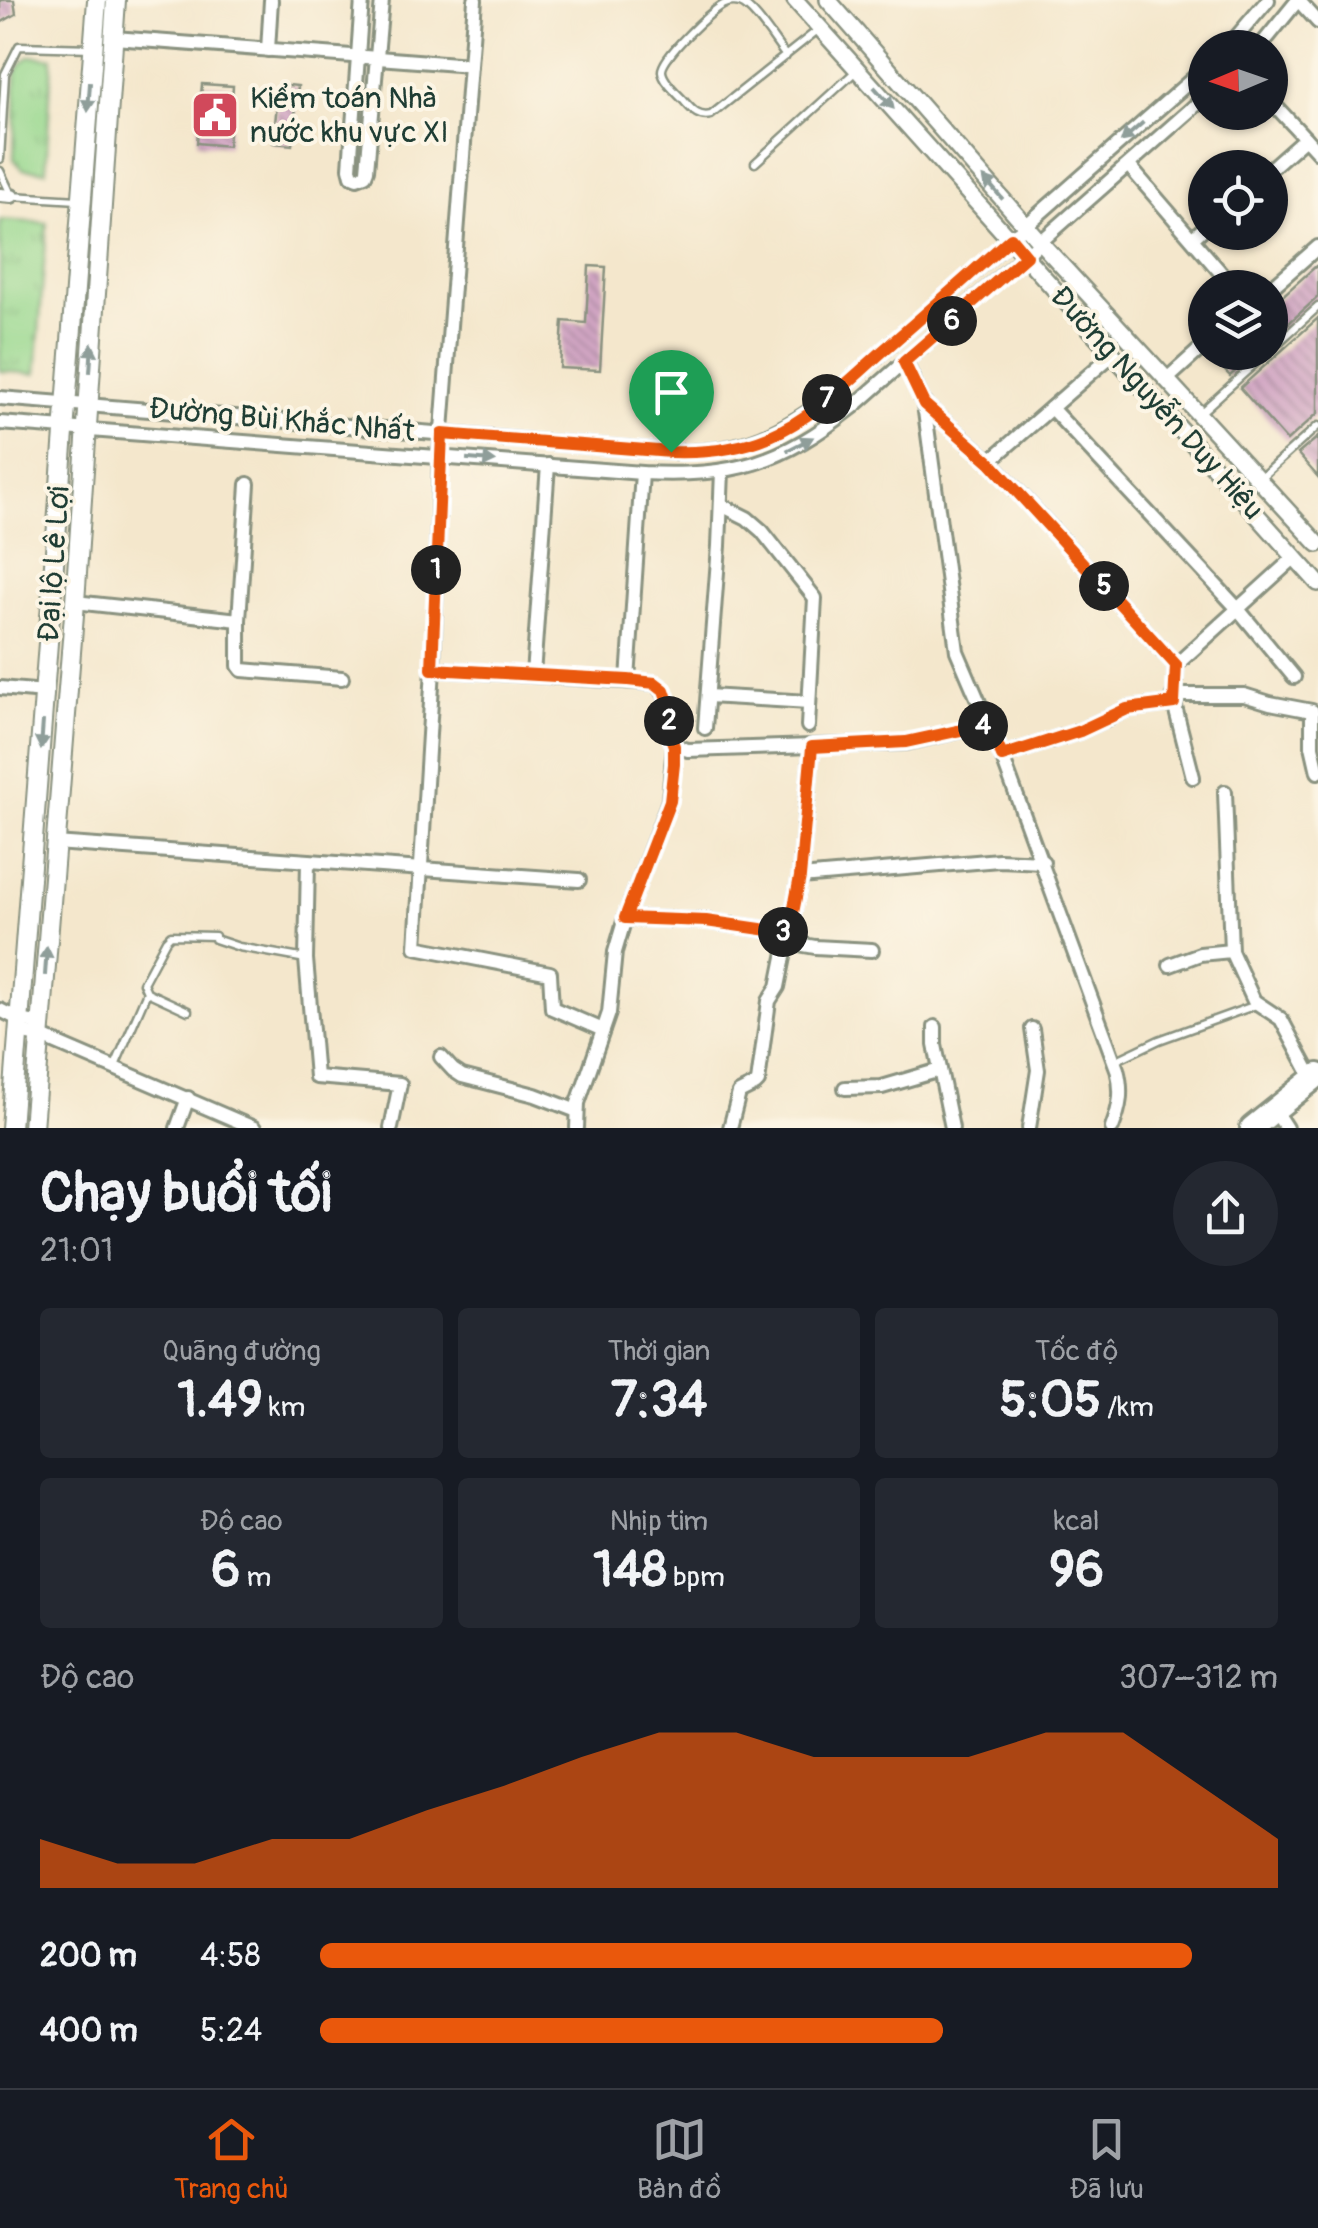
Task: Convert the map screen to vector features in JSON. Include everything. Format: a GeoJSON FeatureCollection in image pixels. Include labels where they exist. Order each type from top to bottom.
{"type":"FeatureCollection","features":[{"type":"Feature","properties":{"kind":"highway"},"geometry":{"type":"LineString","coordinates":[[1252,1128],[1280,1120],[1316,1077]]}},
{"type":"Feature","properties":{"kind":"main road","name":"Đại lộ Lê Lợi"},"geometry":{"type":"LineString","coordinates":[[11,1128],[97,0]]}},
{"type":"Feature","properties":{"kind":"main road","name":"Đại lộ Lê Lợi"},"geometry":{"type":"LineString","coordinates":[[33,1128],[75,602],[116,0]]}},
{"type":"Feature","properties":{"kind":"street"},"geometry":{"type":"LineString","coordinates":[[268,50],[271,0]]}},
{"type":"Feature","properties":{"kind":"street"},"geometry":{"type":"LineString","coordinates":[[362,0],[350,168],[357,178],[367,170],[382,0]]}},
{"type":"Feature","properties":{"kind":"street"},"geometry":{"type":"LineString","coordinates":[[475,0],[440,456],[416,947],[550,973],[552,1008],[603,1030]]}},
{"type":"Feature","properties":{"kind":"street","name":"Đường Nguyễn Duy Hiệu"},"geometry":{"type":"LineString","coordinates":[[795,0],[1318,583]]}},
{"type":"Feature","properties":{"kind":"street","name":"Đường Nguyễn Duy Hiệu"},"geometry":{"type":"LineString","coordinates":[[828,0],[1041,243],[1317,540]]}},
{"type":"Feature","properties":{"kind":"street"},"geometry":{"type":"LineString","coordinates":[[1242,30],[1268,0]]}},
{"type":"Feature","properties":{"kind":"street"},"geometry":{"type":"LineString","coordinates":[[1274,30],[1298,0],[1318,22]]}},
{"type":"Feature","properties":{"kind":"street"},"geometry":{"type":"LineString","coordinates":[[114,38],[470,66]]}},
{"type":"Feature","properties":{"kind":"street","name":"Đường Bùi Khắc Nhất"},"geometry":{"type":"LineString","coordinates":[[0,398],[671,452],[733,448],[768,436],[803,417],[839,390],[1188,83]]}},
{"type":"Feature","properties":{"kind":"street","name":"Đường Bùi Khắc Nhất"},"geometry":{"type":"LineString","coordinates":[[0,422],[642,472],[722,471],[774,457],[817,435],[1188,113]]}},
{"type":"Feature","properties":{"kind":"street"},"geometry":{"type":"LineString","coordinates":[[1288,120],[1318,152]]}},
{"type":"Feature","properties":{"kind":"street"},"geometry":{"type":"LineString","coordinates":[[1288,153],[1305,138]]}},
{"type":"Feature","properties":{"kind":"street"},"geometry":{"type":"LineString","coordinates":[[1130,166],[1188,232]]}},
{"type":"Feature","properties":{"kind":"street"},"geometry":{"type":"LineString","coordinates":[[1288,274],[1318,248]]}},
{"type":"Feature","properties":{"kind":"street"},"geometry":{"type":"LineString","coordinates":[[1203,250],[1219,270]]}},
{"type":"Feature","properties":{"kind":"street"},"geometry":{"type":"LineString","coordinates":[[990,462],[1113,354]]}},
{"type":"Feature","properties":{"kind":"street"},"geometry":{"type":"LineString","coordinates":[[1166,380],[1188,361]]}},
{"type":"Feature","properties":{"kind":"street"},"geometry":{"type":"LineString","coordinates":[[904,362],[924,404],[957,651],[1043,862],[1114,1061],[1122,1088],[1112,1128]]}},
{"type":"Feature","properties":{"kind":"street"},"geometry":{"type":"LineString","coordinates":[[924,404],[990,462],[1176,665]]}},
{"type":"Feature","properties":{"kind":"street"},"geometry":{"type":"LineString","coordinates":[[1051,408],[1238,610],[1294,678]]}},
{"type":"Feature","properties":{"kind":"street"},"geometry":{"type":"LineString","coordinates":[[532,675],[548,465]]}},
{"type":"Feature","properties":{"kind":"street"},"geometry":{"type":"LineString","coordinates":[[705,728],[722,471]]}},
{"type":"Feature","properties":{"kind":"street"},"geometry":{"type":"LineString","coordinates":[[628,680],[642,472]]}},
{"type":"Feature","properties":{"kind":"street"},"geometry":{"type":"LineString","coordinates":[[248,484],[239,666],[242,670],[342,678]]}},
{"type":"Feature","properties":{"kind":"street"},"geometry":{"type":"LineString","coordinates":[[721,505],[762,531],[815,598],[808,726]]}},
{"type":"Feature","properties":{"kind":"street"},"geometry":{"type":"LineString","coordinates":[[1193,777],[1174,699],[1176,665],[1317,540]]}},
{"type":"Feature","properties":{"kind":"street"},"geometry":{"type":"LineString","coordinates":[[75,602],[239,620]]}},
{"type":"Feature","properties":{"kind":"street"},"geometry":{"type":"LineString","coordinates":[[432,669],[655,683],[664,690],[668,702],[674,746],[670,801],[615,952],[611,1003],[578,1111],[577,1128]]}},
{"type":"Feature","properties":{"kind":"street"},"geometry":{"type":"LineString","coordinates":[[0,688],[45,692]]}},
{"type":"Feature","properties":{"kind":"street"},"geometry":{"type":"LineString","coordinates":[[1002,756],[1080,731],[1127,709],[1174,699],[1244,695],[1315,712],[1312,746],[1318,772]]}},
{"type":"Feature","properties":{"kind":"street"},"geometry":{"type":"LineString","coordinates":[[708,696],[809,702]]}},
{"type":"Feature","properties":{"kind":"street"},"geometry":{"type":"LineString","coordinates":[[674,746],[688,750],[906,742],[989,724]]}},
{"type":"Feature","properties":{"kind":"street"},"geometry":{"type":"LineString","coordinates":[[730,1128],[739,1092],[758,1082],[770,1001],[778,988],[800,877],[812,747]]}},
{"type":"Feature","properties":{"kind":"street"},"geometry":{"type":"LineString","coordinates":[[1225,792],[1231,951],[1254,1001],[1281,1019],[1316,1077]]}},
{"type":"Feature","properties":{"kind":"street"},"geometry":{"type":"LineString","coordinates":[[55,843],[579,880]]}},
{"type":"Feature","properties":{"kind":"street"},"geometry":{"type":"LineString","coordinates":[[800,877],[999,860],[1043,862]]}},
{"type":"Feature","properties":{"kind":"street"},"geometry":{"type":"LineString","coordinates":[[308,861],[306,959],[316,1077],[400,1084],[391,1128]]}},
{"type":"Feature","properties":{"kind":"street"},"geometry":{"type":"LineString","coordinates":[[625,918],[706,921],[788,937],[815,948],[872,950]]}},
{"type":"Feature","properties":{"kind":"street"},"geometry":{"type":"LineString","coordinates":[[1170,965],[1200,954],[1231,951]]}},
{"type":"Feature","properties":{"kind":"street"},"geometry":{"type":"LineString","coordinates":[[0,1010],[20,1026],[41,1030],[114,1067],[254,1128]]}},
{"type":"Feature","properties":{"kind":"street"},"geometry":{"type":"LineString","coordinates":[[935,1027],[952,1128]]}},
{"type":"Feature","properties":{"kind":"street"},"geometry":{"type":"LineString","coordinates":[[1029,1128],[1038,1070],[1032,1030]]}},
{"type":"Feature","properties":{"kind":"street"},"geometry":{"type":"LineString","coordinates":[[441,1057],[462,1076],[578,1111]]}},
{"type":"Feature","properties":{"kind":"street"},"geometry":{"type":"LineString","coordinates":[[845,1088],[882,1087],[940,1070]]}},
{"type":"Feature","properties":{"kind":"street"},"geometry":{"type":"LineString","coordinates":[[176,1128],[188,1098]]}},
{"type":"Feature","properties":{"kind":"lane"},"geometry":{"type":"LineString","coordinates":[[786,56],[748,7],[734,2],[716,10],[666,58],[662,70],[689,106],[705,117],[786,56],[821,28]]}},
{"type":"Feature","properties":{"kind":"lane"},"geometry":{"type":"LineString","coordinates":[[0,159],[5,74],[18,46],[93,48]]}},
{"type":"Feature","properties":{"kind":"lane"},"geometry":{"type":"LineString","coordinates":[[755,164],[858,70]]}},
{"type":"Feature","properties":{"kind":"lane"},"geometry":{"type":"LineString","coordinates":[[0,171],[6,196],[82,201]]}},
{"type":"Feature","properties":{"kind":"lane"},"geometry":{"type":"LineString","coordinates":[[1288,335],[1318,307]]}},
{"type":"Feature","properties":{"kind":"lane"},"geometry":{"type":"LineString","coordinates":[[1198,415],[1249,370]]}},
{"type":"Feature","properties":{"kind":"lane"},"geometry":{"type":"LineString","coordinates":[[1258,480],[1318,426]]}},
{"type":"Feature","properties":{"kind":"lane"},"geometry":{"type":"LineString","coordinates":[[114,1067],[147,992],[144,983],[166,940],[177,934],[215,936],[215,940],[239,948],[306,959]]}},
{"type":"Feature","properties":{"kind":"lane"},"geometry":{"type":"LineString","coordinates":[[147,992],[188,1010]]}},
{"type":"Feature","properties":{"kind":"lane"},"geometry":{"type":"LineString","coordinates":[[1114,1061],[1159,1040],[1258,1005]]}},
{"type":"Feature","properties":{"kind":"green space"},"geometry":{"type":"Polygon","coordinates":[[[30,56],[52,58],[46,171],[23,169],[14,159],[16,72],[30,56]]]}},
{"type":"Feature","properties":{"kind":"green space"},"geometry":{"type":"Polygon","coordinates":[[[0,220],[47,223],[36,374],[0,371],[0,220]]]}},
{"type":"Feature","properties":{"kind":"building"},"geometry":{"type":"Polygon","coordinates":[[[0,0],[14,0],[16,14],[0,23],[0,0]]]}},
{"type":"Feature","properties":{"kind":"building","name":"Kiểm toán Nhà nước khu vực XI"},"geometry":{"type":"Polygon","coordinates":[[[202,84],[233,86],[228,146],[197,143],[202,84]]]}},
{"type":"Feature","properties":{"kind":"building"},"geometry":{"type":"Polygon","coordinates":[[[279,84],[298,86],[292,145],[273,143],[279,84]]]}},
{"type":"Feature","properties":{"kind":"building"},"geometry":{"type":"Polygon","coordinates":[[[589,266],[606,267],[600,370],[560,368],[563,321],[586,323],[589,266]]]}},
{"type":"Feature","properties":{"kind":"building"},"geometry":{"type":"Polygon","coordinates":[[[1318,268],[1318,297],[1288,324],[1288,291],[1318,268]]]}},
{"type":"Feature","properties":{"kind":"building"},"geometry":{"type":"Polygon","coordinates":[[[1318,318],[1318,413],[1287,441],[1240,388],[1260,370],[1288,370],[1288,345],[1318,318]]]}},
{"type":"Feature","properties":{"kind":"building"},"geometry":{"type":"Polygon","coordinates":[[[1318,437],[1318,477],[1298,454],[1318,437]]]}},
{"type":"Feature","properties":{"kind":"place","name":"Kiểm toán Nhà nước khu vực XI"},"geometry":{"type":"Point","coordinates":[215,115]}},
{"type":"Feature","properties":{"kind":"route"},"geometry":{"type":"LineString","coordinates":[[1011,238],[1026,256],[904,362],[924,404],[990,462],[1176,665],[1174,703],[1127,709],[1080,731],[1002,756],[989,724],[906,742],[812,747],[800,877],[789,933],[706,921],[625,918],[670,801],[674,746],[664,690],[655,683],[628,680],[432,669],[442,434],[671,452],[733,448],[768,436],[803,417],[839,390],[1011,238]]}}]}
